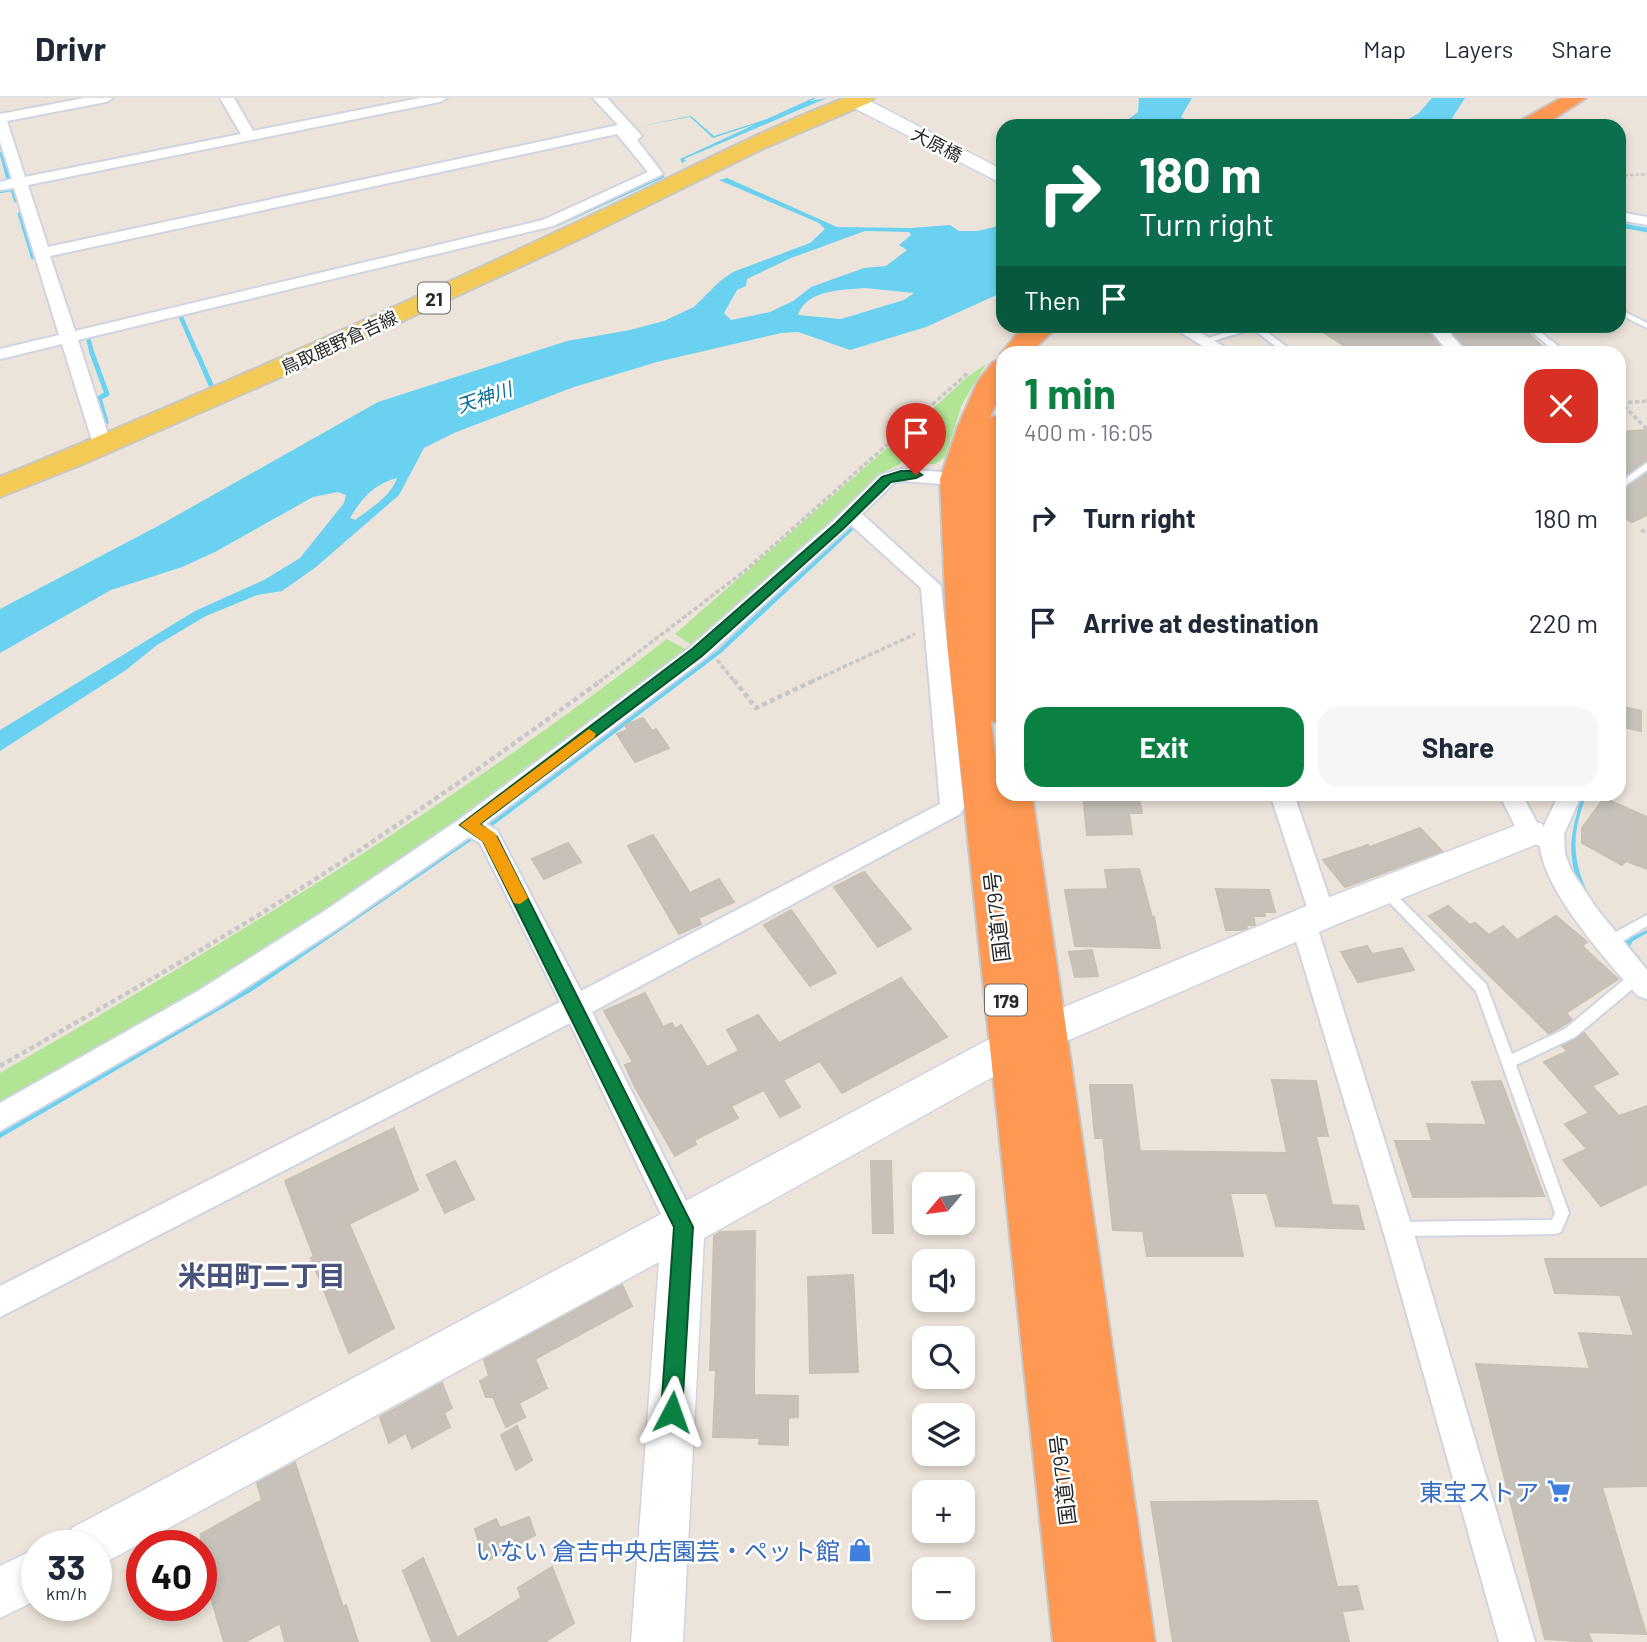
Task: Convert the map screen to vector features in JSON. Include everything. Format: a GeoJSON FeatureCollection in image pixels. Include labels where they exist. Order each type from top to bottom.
{"type":"FeatureCollection","features":[{"type":"Feature","properties":{"kind":"highway"},"geometry":{"type":"LineString","coordinates":[[1540,119],[1576,98]]}},
{"type":"Feature","properties":{"kind":"highway"},"geometry":{"type":"LineString","coordinates":[[1570,119],[1601,98]]}},
{"type":"Feature","properties":{"kind":"highway"},"geometry":{"type":"LineString","coordinates":[[1021,346],[1025,341],[1044,333]]}},
{"type":"Feature","properties":{"kind":"highway","name":"国道179号"},"geometry":{"type":"LineString","coordinates":[[986,369],[992,381],[955,479],[964,641],[1127,1642]]}},
{"type":"Feature","properties":{"kind":"highway"},"geometry":{"type":"LineString","coordinates":[[996,438],[985,474],[984,516],[986,580],[996,658]]}},
{"type":"Feature","properties":{"kind":"highway","name":"国道179号"},"geometry":{"type":"LineString","coordinates":[[1014,801],[1029,1038],[1081,1642]]}},
{"type":"Feature","properties":{"kind":"main road","name":"鳥取鹿野倉吉線"},"geometry":{"type":"LineString","coordinates":[[0,488],[267,376],[683,182],[771,137],[863,103]]}},
{"type":"Feature","properties":{"kind":"street"},"geometry":{"type":"LineString","coordinates":[[103,447],[0,119],[106,98]]}},
{"type":"Feature","properties":{"kind":"street"},"geometry":{"type":"LineString","coordinates":[[227,98],[249,136]]}},
{"type":"Feature","properties":{"kind":"street"},"geometry":{"type":"LineString","coordinates":[[344,98],[356,115]]}},
{"type":"Feature","properties":{"kind":"street"},"geometry":{"type":"LineString","coordinates":[[0,186],[440,98]]}},
{"type":"Feature","properties":{"kind":"street"},"geometry":{"type":"LineString","coordinates":[[0,354],[548,223],[656,174],[600,98]]}},
{"type":"Feature","properties":{"kind":"street","name":"大原橋"},"geometry":{"type":"LineString","coordinates":[[863,103],[996,174]]}},
{"type":"Feature","properties":{"kind":"street"},"geometry":{"type":"LineString","coordinates":[[624,128],[671,176],[683,182]]}},
{"type":"Feature","properties":{"kind":"street"},"geometry":{"type":"LineString","coordinates":[[41,253],[624,128]]}},
{"type":"Feature","properties":{"kind":"street"},"geometry":{"type":"LineString","coordinates":[[1192,333],[1215,346]]}},
{"type":"Feature","properties":{"kind":"street"},"geometry":{"type":"LineString","coordinates":[[0,1118],[207,999],[332,919],[468,825],[702,649],[887,479],[916,475],[955,479]]}},
{"type":"Feature","properties":{"kind":"street"},"geometry":{"type":"LineString","coordinates":[[0,1302],[576,1007],[952,808],[931,586],[851,514]]}},
{"type":"Feature","properties":{"kind":"street"},"geometry":{"type":"LineString","coordinates":[[1284,801],[1313,919],[1398,1229],[1517,1642]]}},
{"type":"Feature","properties":{"kind":"street"},"geometry":{"type":"LineString","coordinates":[[1515,801],[1608,943],[1642,983]]}},
{"type":"Feature","properties":{"kind":"street"},"geometry":{"type":"LineString","coordinates":[[112,1533],[1029,1038],[1385,890],[1540,837],[1566,801]]}},
{"type":"Feature","properties":{"kind":"street"},"geometry":{"type":"LineString","coordinates":[[468,825],[489,837],[576,1007],[683,1227],[649,1636]]}},
{"type":"Feature","properties":{"kind":"street"},"geometry":{"type":"LineString","coordinates":[[0,1593],[21,1582]]}},
{"type":"Feature","properties":{"kind":"lane"},"geometry":{"type":"LineString","coordinates":[[1626,315],[1647,327]]}},
{"type":"Feature","properties":{"kind":"lane"},"geometry":{"type":"LineString","coordinates":[[1206,340],[1230,333]]}},
{"type":"Feature","properties":{"kind":"lane"},"geometry":{"type":"LineString","coordinates":[[1264,333],[1281,346]]}},
{"type":"Feature","properties":{"kind":"lane"},"geometry":{"type":"LineString","coordinates":[[1538,333],[1554,346]]}},
{"type":"Feature","properties":{"kind":"lane"},"geometry":{"type":"LineString","coordinates":[[1626,482],[1647,466]]}},
{"type":"Feature","properties":{"kind":"lane"},"geometry":{"type":"LineString","coordinates":[[1385,890],[1481,988],[1562,1213],[1556,1227],[1398,1229]]}},
{"type":"Feature","properties":{"kind":"lane"},"geometry":{"type":"LineString","coordinates":[[1608,943],[1647,920]]}},
{"type":"Feature","properties":{"kind":"lane"},"geometry":{"type":"LineString","coordinates":[[1508,1062],[1570,1034],[1642,983]]}},
{"type":"Feature","properties":{"kind":"path"},"geometry":{"type":"LineString","coordinates":[[1626,176],[1647,174]]}},
{"type":"Feature","properties":{"kind":"path"},"geometry":{"type":"LineString","coordinates":[[0,1066],[207,947],[347,859],[466,779],[667,633],[782,538],[896,433],[986,369]]}},
{"type":"Feature","properties":{"kind":"path"},"geometry":{"type":"LineString","coordinates":[[1626,402],[1647,401]]}},
{"type":"Feature","properties":{"kind":"path"},"geometry":{"type":"LineString","coordinates":[[1626,408],[1647,429]]}},
{"type":"Feature","properties":{"kind":"path"},"geometry":{"type":"LineString","coordinates":[[896,433],[908,466]]}},
{"type":"Feature","properties":{"kind":"path"},"geometry":{"type":"LineString","coordinates":[[1641,530],[1647,533]]}},
{"type":"Feature","properties":{"kind":"path"},"geometry":{"type":"LineString","coordinates":[[702,649],[717,660],[756,708],[935,625]]}},
{"type":"Feature","properties":{"kind":"green space"},"geometry":{"type":"Polygon","coordinates":[[[986,364],[962,404],[945,457],[935,464],[911,464],[904,435],[966,378],[986,364]]]}},
{"type":"Feature","properties":{"kind":"green space"},"geometry":{"type":"Polygon","coordinates":[[[895,441],[903,460],[899,465],[886,471],[695,647],[675,634],[895,441]]]}},
{"type":"Feature","properties":{"kind":"green space"},"geometry":{"type":"Polygon","coordinates":[[[667,639],[689,651],[463,818],[231,973],[0,1107],[0,1073],[257,921],[341,868],[507,757],[667,639]]]}},
{"type":"Feature","properties":{"kind":"water"},"geometry":{"type":"Polygon","coordinates":[[[816,98],[810,101],[827,98],[684,159],[686,161],[682,163],[680,159],[756,124],[713,138],[690,117],[635,127],[691,116],[714,136],[767,119],[816,98]]]}},
{"type":"Feature","properties":{"kind":"water"},"geometry":{"type":"Polygon","coordinates":[[[1139,98],[1192,98],[1181,117],[1185,119],[1129,119],[1138,112],[1139,98]]]}},
{"type":"Feature","properties":{"kind":"water"},"geometry":{"type":"Polygon","coordinates":[[[1432,98],[1465,98],[1452,119],[1409,119],[1419,113],[1432,98]]]}},
{"type":"Feature","properties":{"kind":"water","name":"天神川"},"geometry":{"type":"Polygon","coordinates":[[[727,178],[837,227],[911,228],[950,225],[959,231],[977,231],[996,227],[996,295],[926,327],[850,350],[798,332],[781,333],[657,362],[574,387],[454,433],[424,448],[399,495],[316,567],[282,591],[257,595],[206,616],[157,645],[126,670],[0,751],[0,730],[195,611],[264,580],[300,558],[344,503],[346,495],[338,492],[313,497],[215,552],[182,567],[111,590],[0,653],[0,609],[158,526],[378,402],[567,341],[664,321],[694,307],[733,272],[810,243],[825,229],[819,223],[719,180],[727,178]],[[865,231],[791,258],[747,279],[746,286],[737,290],[724,313],[731,320],[770,312],[793,301],[811,287],[864,268],[886,266],[907,250],[899,245],[911,235],[909,232],[865,231]],[[865,288],[827,292],[817,296],[803,306],[798,315],[841,319],[904,300],[914,293],[865,288]],[[397,478],[369,493],[350,518],[355,520],[373,507],[385,496],[397,478]]]}},
{"type":"Feature","properties":{"kind":"water"},"geometry":{"type":"Polygon","coordinates":[[[847,526],[854,529],[721,653],[491,827],[252,991],[0,1138],[0,1132],[247,986],[447,851],[717,651],[847,526]]]}},
{"type":"Feature","properties":{"kind":"water"},"geometry":{"type":"Polygon","coordinates":[[[1580,801],[1584,801],[1575,844],[1580,875],[1602,916],[1623,941],[1647,930],[1647,933],[1633,941],[1630,946],[1647,967],[1647,972],[1601,920],[1581,889],[1572,859],[1574,826],[1580,801]]]}},
{"type":"Feature","properties":{"kind":"building"},"geometry":{"type":"Polygon","coordinates":[[[1325,333],[1430,333],[1440,346],[1362,345],[1344,346],[1325,333]]]}},
{"type":"Feature","properties":{"kind":"building"},"geometry":{"type":"Polygon","coordinates":[[[1453,333],[1528,333],[1542,346],[1463,346],[1453,333]]]}},
{"type":"Feature","properties":{"kind":"building"},"geometry":{"type":"Polygon","coordinates":[[[1647,430],[1647,460],[1626,475],[1626,432],[1647,430]]]}},
{"type":"Feature","properties":{"kind":"building"},"geometry":{"type":"Polygon","coordinates":[[[1647,473],[1647,515],[1632,522],[1626,518],[1626,488],[1647,473]]]}},
{"type":"Feature","properties":{"kind":"building"},"geometry":{"type":"Polygon","coordinates":[[[1626,708],[1641,711],[1641,731],[1626,728],[1626,708]]]}},
{"type":"Feature","properties":{"kind":"building"},"geometry":{"type":"Polygon","coordinates":[[[643,718],[652,731],[656,729],[669,748],[635,762],[617,734],[628,730],[625,725],[643,718]]]}},
{"type":"Feature","properties":{"kind":"building"},"geometry":{"type":"Polygon","coordinates":[[[1084,801],[1139,801],[1142,813],[1129,813],[1132,834],[1087,835],[1084,801]]]}},
{"type":"Feature","properties":{"kind":"building"},"geometry":{"type":"Polygon","coordinates":[[[1602,801],[1611,801],[1647,817],[1647,869],[1626,861],[1622,865],[1582,843],[1582,828],[1602,801]]]}},
{"type":"Feature","properties":{"kind":"building"},"geometry":{"type":"Polygon","coordinates":[[[1420,828],[1442,851],[1345,887],[1323,860],[1368,845],[1370,847],[1420,828]]]}},
{"type":"Feature","properties":{"kind":"building"},"geometry":{"type":"Polygon","coordinates":[[[653,835],[690,893],[719,879],[734,902],[698,918],[701,924],[679,934],[628,846],[653,835]]]}},
{"type":"Feature","properties":{"kind":"building"},"geometry":{"type":"Polygon","coordinates":[[[568,843],[581,862],[544,879],[532,859],[568,843]]]}},
{"type":"Feature","properties":{"kind":"building"},"geometry":{"type":"Polygon","coordinates":[[[1139,869],[1154,917],[1160,948],[1075,946],[1065,890],[1108,889],[1105,870],[1139,869]]]}},
{"type":"Feature","properties":{"kind":"building"},"geometry":{"type":"Polygon","coordinates":[[[864,872],[911,929],[878,947],[834,887],[864,872]]]}},
{"type":"Feature","properties":{"kind":"building"},"geometry":{"type":"Polygon","coordinates":[[[1216,889],[1269,890],[1275,912],[1264,912],[1265,916],[1253,916],[1255,925],[1246,925],[1247,928],[1226,930],[1216,889]]]}},
{"type":"Feature","properties":{"kind":"building"},"geometry":{"type":"Polygon","coordinates":[[[1448,906],[1470,925],[1475,923],[1489,935],[1503,926],[1517,940],[1556,916],[1587,942],[1582,946],[1618,979],[1566,1013],[1572,1020],[1549,1034],[1429,916],[1448,906]]]}},
{"type":"Feature","properties":{"kind":"building"},"geometry":{"type":"Polygon","coordinates":[[[791,910],[836,973],[810,986],[764,925],[791,910]]]}},
{"type":"Feature","properties":{"kind":"building"},"geometry":{"type":"Polygon","coordinates":[[[1367,946],[1372,954],[1402,948],[1414,970],[1358,982],[1341,952],[1367,946]]]}},
{"type":"Feature","properties":{"kind":"building"},"geometry":{"type":"Polygon","coordinates":[[[1092,950],[1098,976],[1075,977],[1069,952],[1092,950]]]}},
{"type":"Feature","properties":{"kind":"building"},"geometry":{"type":"Polygon","coordinates":[[[901,978],[947,1037],[842,1093],[820,1061],[783,1080],[800,1107],[780,1117],[764,1090],[731,1106],[738,1118],[694,1140],[696,1144],[675,1156],[635,1087],[625,1065],[633,1062],[604,1011],[645,993],[663,1027],[672,1023],[675,1029],[681,1025],[707,1067],[739,1051],[727,1030],[758,1015],[779,1043],[901,978]]]}},
{"type":"Feature","properties":{"kind":"building"},"geometry":{"type":"Polygon","coordinates":[[[1584,1033],[1618,1074],[1592,1086],[1619,1116],[1647,1106],[1647,1184],[1601,1206],[1563,1160],[1587,1149],[1565,1124],[1589,1113],[1544,1062],[1568,1051],[1562,1046],[1584,1033]]]}},
{"type":"Feature","properties":{"kind":"building"},"geometry":{"type":"Polygon","coordinates":[[[1272,1080],[1316,1081],[1328,1136],[1316,1136],[1332,1205],[1358,1206],[1364,1229],[1276,1226],[1267,1193],[1230,1193],[1243,1256],[1147,1256],[1143,1231],[1113,1230],[1103,1138],[1095,1138],[1090,1085],[1132,1085],[1140,1151],[1287,1153],[1272,1080]]]}},
{"type":"Feature","properties":{"kind":"building"},"geometry":{"type":"Polygon","coordinates":[[[1501,1081],[1544,1196],[1413,1197],[1395,1141],[1432,1141],[1427,1124],[1487,1125],[1472,1082],[1501,1081]]]}},
{"type":"Feature","properties":{"kind":"building"},"geometry":{"type":"Polygon","coordinates":[[[394,1128],[418,1190],[349,1224],[394,1328],[349,1353],[311,1258],[314,1257],[285,1181],[394,1128]]]}},
{"type":"Feature","properties":{"kind":"building"},"geometry":{"type":"Polygon","coordinates":[[[455,1161],[474,1199],[445,1213],[427,1175],[455,1161]]]}},
{"type":"Feature","properties":{"kind":"building"},"geometry":{"type":"Polygon","coordinates":[[[871,1161],[891,1161],[893,1233],[873,1233],[871,1161]]]}},
{"type":"Feature","properties":{"kind":"building"},"geometry":{"type":"Polygon","coordinates":[[[755,1231],[754,1395],[798,1396],[798,1417],[788,1418],[788,1445],[759,1444],[760,1438],[713,1437],[716,1370],[710,1370],[714,1236],[720,1232],[755,1231]]]}},
{"type":"Feature","properties":{"kind":"building"},"geometry":{"type":"Polygon","coordinates":[[[1545,1259],[1647,1259],[1647,1486],[1602,1487],[1646,1634],[1588,1632],[1592,1642],[1545,1639],[1476,1364],[1590,1369],[1579,1333],[1634,1336],[1620,1295],[1555,1293],[1545,1259]]]}},
{"type":"Feature","properties":{"kind":"building"},"geometry":{"type":"Polygon","coordinates":[[[853,1275],[858,1372],[810,1373],[808,1277],[853,1275]]]}},
{"type":"Feature","properties":{"kind":"building"},"geometry":{"type":"Polygon","coordinates":[[[622,1285],[632,1306],[535,1359],[547,1388],[519,1403],[525,1417],[506,1427],[493,1397],[486,1397],[480,1381],[489,1376],[484,1360],[622,1285]]]}},
{"type":"Feature","properties":{"kind":"building"},"geometry":{"type":"Polygon","coordinates":[[[442,1383],[452,1408],[444,1413],[450,1427],[412,1448],[406,1433],[389,1443],[380,1417],[442,1383]]]}},
{"type":"Feature","properties":{"kind":"building"},"geometry":{"type":"Polygon","coordinates":[[[517,1426],[532,1460],[516,1470],[501,1435],[517,1426]]]}},
{"type":"Feature","properties":{"kind":"building"},"geometry":{"type":"Polygon","coordinates":[[[295,1463],[343,1607],[346,1605],[358,1642],[285,1642],[280,1623],[245,1642],[224,1642],[217,1618],[217,1530],[208,1530],[262,1500],[257,1483],[295,1463]]]}},
{"type":"Feature","properties":{"kind":"building"},"geometry":{"type":"Polygon","coordinates":[[[1317,1501],[1337,1587],[1357,1586],[1363,1609],[1342,1611],[1349,1642],[1173,1642],[1151,1502],[1317,1501]]]}},
{"type":"Feature","properties":{"kind":"building"},"geometry":{"type":"Polygon","coordinates":[[[529,1517],[535,1535],[485,1562],[475,1529],[496,1519],[500,1528],[529,1517]]]}},
{"type":"Feature","properties":{"kind":"building"},"geometry":{"type":"Polygon","coordinates":[[[423,1558],[457,1638],[521,1598],[518,1588],[552,1567],[574,1623],[545,1642],[432,1642],[403,1571],[423,1558]]]}},
{"type":"Feature","properties":{"kind":"waterway"},"geometry":{"type":"LineString","coordinates":[[2,154],[9,180]]}},
{"type":"Feature","properties":{"kind":"waterway"},"geometry":{"type":"LineString","coordinates":[[557,224],[662,176]]}},
{"type":"Feature","properties":{"kind":"waterway"},"geometry":{"type":"LineString","coordinates":[[12,187],[16,200]]}},
{"type":"Feature","properties":{"kind":"waterway"},"geometry":{"type":"LineString","coordinates":[[0,191],[11,189]]}},
{"type":"Feature","properties":{"kind":"waterway"},"geometry":{"type":"LineString","coordinates":[[20,214],[33,257]]}},
{"type":"Feature","properties":{"kind":"waterway"},"geometry":{"type":"LineString","coordinates":[[1626,226],[1647,230]]}},
{"type":"Feature","properties":{"kind":"waterway"},"geometry":{"type":"LineString","coordinates":[[180,315],[197,354]]}},
{"type":"Feature","properties":{"kind":"waterway"},"geometry":{"type":"LineString","coordinates":[[88,337],[92,354]]}},
{"type":"Feature","properties":{"kind":"waterway"},"geometry":{"type":"LineString","coordinates":[[92,353],[107,394],[99,398],[106,422]]}},
{"type":"Feature","properties":{"kind":"waterway"},"geometry":{"type":"LineString","coordinates":[[197,353],[211,385]]}},
{"type":"Feature","properties":{"kind":"slow traffic"},"geometry":{"type":"LineString","coordinates":[[520,898],[489,837],[468,825],[589,734]]}},
{"type":"Feature","properties":{"kind":"place","name":"東宝ストア"},"geometry":{"type":"Point","coordinates":[1559,1491]}},
{"type":"Feature","properties":{"kind":"place","name":"いない 倉吉中央店園芸・ペット館"},"geometry":{"type":"Point","coordinates":[860,1550]}},
{"type":"Feature","properties":{"kind":"district","name":"米田町二丁目"},"geometry":{"type":"Point","coordinates":[262,1275]}},
{"type":"Feature","properties":{"kind":"route"},"geometry":{"type":"LineString","coordinates":[[672,1412],[683,1227],[576,1007],[489,837],[468,825],[697,653],[840,526],[887,479],[916,475]]}}]}
